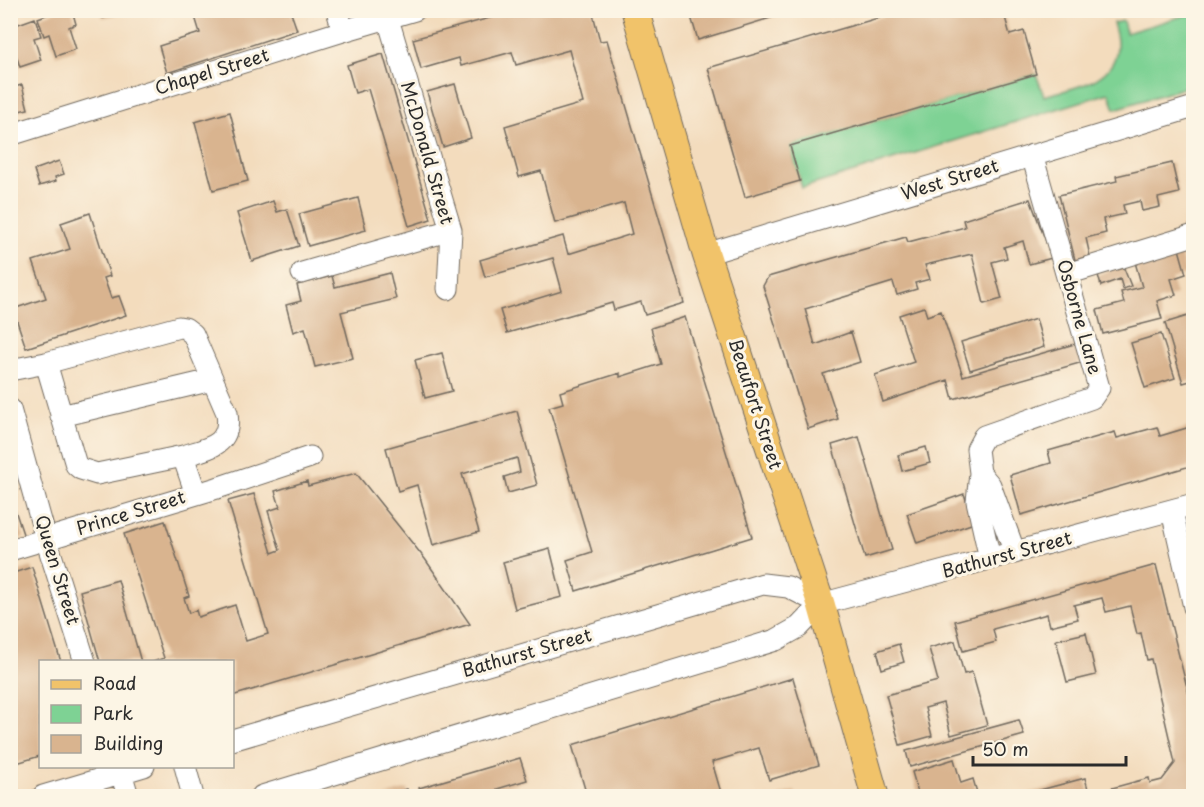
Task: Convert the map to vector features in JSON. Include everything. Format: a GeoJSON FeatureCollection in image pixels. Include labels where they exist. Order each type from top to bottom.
{"type":"FeatureCollection","features":[{"type":"Feature","properties":{"kind":"main road","name":"Beaufort Street"},"geometry":{"type":"LineString","coordinates":[[635,10],[706,254],[820,604],[875,796]]}},
{"type":"Feature","properties":{"kind":"street","name":"Chapel Street"},"geometry":{"type":"LineString","coordinates":[[10,135],[340,21],[388,19],[415,10]]}},
{"type":"Feature","properties":{"kind":"street","name":"McDonald Street"},"geometry":{"type":"LineString","coordinates":[[388,19],[451,230],[448,290]]}},
{"type":"Feature","properties":{"kind":"street","name":"West Street"},"geometry":{"type":"LineString","coordinates":[[706,254],[1194,107]]}},
{"type":"Feature","properties":{"kind":"street","name":"Osborne Lane"},"geometry":{"type":"LineString","coordinates":[[990,559],[977,501],[980,473],[977,449],[984,436],[1092,398],[1099,388],[1032,155]]}},
{"type":"Feature","properties":{"kind":"street"},"geometry":{"type":"LineString","coordinates":[[302,273],[451,230]]}},
{"type":"Feature","properties":{"kind":"street"},"geometry":{"type":"LineString","coordinates":[[1067,274],[1194,235]]}},
{"type":"Feature","properties":{"kind":"street"},"geometry":{"type":"LineString","coordinates":[[10,370],[46,363],[179,327],[185,328],[194,334],[226,413],[228,423],[226,432],[222,440],[214,446],[183,456],[97,474],[90,473],[76,465],[46,363]]}},
{"type":"Feature","properties":{"kind":"street"},"geometry":{"type":"LineString","coordinates":[[62,416],[212,380]]}},
{"type":"Feature","properties":{"kind":"street","name":"Queen Street"},"geometry":{"type":"LineString","coordinates":[[10,409],[46,539],[84,660]]}},
{"type":"Feature","properties":{"kind":"street"},"geometry":{"type":"LineString","coordinates":[[183,456],[196,494]]}},
{"type":"Feature","properties":{"kind":"street","name":"Prince Street"},"geometry":{"type":"LineString","coordinates":[[10,550],[218,488],[310,457]]}},
{"type":"Feature","properties":{"kind":"street","name":"Osborne Lane"},"geometry":{"type":"LineString","coordinates":[[980,473],[990,485],[1015,553]]}},
{"type":"Feature","properties":{"kind":"street","name":"Bathurst Street"},"geometry":{"type":"LineString","coordinates":[[234,739],[763,584],[788,587],[820,604],[1194,504]]}},
{"type":"Feature","properties":{"kind":"street"},"geometry":{"type":"LineString","coordinates":[[1172,511],[1194,607]]}},
{"type":"Feature","properties":{"kind":"street"},"geometry":{"type":"LineString","coordinates":[[262,796],[776,640],[799,627],[820,604]]}},
{"type":"Feature","properties":{"kind":"street"},"geometry":{"type":"LineString","coordinates":[[186,768],[193,796]]}},
{"type":"Feature","properties":{"kind":"street"},"geometry":{"type":"LineString","coordinates":[[43,796],[120,770],[128,796]]}},
{"type":"Feature","properties":{"kind":"green space"},"geometry":{"type":"Polygon","coordinates":[[[1193,13],[1193,85],[1115,109],[1109,93],[802,188],[790,146],[1036,74],[1044,96],[1079,86],[1101,76],[1115,58],[1117,40],[1113,23],[1123,21],[1126,33],[1193,13]]]}},
{"type":"Feature","properties":{"kind":"building"},"geometry":{"type":"Polygon","coordinates":[[[59,10],[72,10],[76,24],[69,27],[76,49],[56,56],[49,34],[44,36],[38,18],[59,10]]]}},
{"type":"Feature","properties":{"kind":"building"},"geometry":{"type":"Polygon","coordinates":[[[100,10],[118,10],[119,14],[103,18],[100,10]]]}},
{"type":"Feature","properties":{"kind":"building"},"geometry":{"type":"Polygon","coordinates":[[[193,10],[290,10],[297,30],[167,73],[159,46],[200,33],[193,10]]]}},
{"type":"Feature","properties":{"kind":"building"},"geometry":{"type":"Polygon","coordinates":[[[519,10],[592,10],[600,41],[607,40],[684,303],[645,315],[641,302],[614,310],[612,303],[507,333],[500,310],[562,291],[553,258],[485,277],[480,260],[563,236],[568,254],[632,234],[624,203],[555,223],[541,171],[519,177],[505,126],[583,103],[569,50],[516,65],[512,52],[461,66],[459,58],[421,69],[413,39],[519,10]]]}},
{"type":"Feature","properties":{"kind":"building"},"geometry":{"type":"Polygon","coordinates":[[[689,10],[793,10],[793,11],[698,40],[689,10]]]}},
{"type":"Feature","properties":{"kind":"building"},"geometry":{"type":"Polygon","coordinates":[[[905,10],[1003,10],[1010,35],[1024,31],[1036,74],[790,146],[800,181],[745,197],[708,68],[905,10]]]}},
{"type":"Feature","properties":{"kind":"building"},"geometry":{"type":"Polygon","coordinates":[[[35,18],[41,36],[34,38],[41,60],[20,67],[13,46],[10,46],[10,27],[35,18]]]}},
{"type":"Feature","properties":{"kind":"building"},"geometry":{"type":"Polygon","coordinates":[[[383,54],[431,219],[409,226],[368,89],[355,93],[347,65],[383,54]]]}},
{"type":"Feature","properties":{"kind":"building"},"geometry":{"type":"Polygon","coordinates":[[[455,84],[471,138],[443,147],[427,92],[455,84]]]}},
{"type":"Feature","properties":{"kind":"building"},"geometry":{"type":"Polygon","coordinates":[[[22,85],[28,109],[10,113],[10,88],[22,85]]]}},
{"type":"Feature","properties":{"kind":"building"},"geometry":{"type":"Polygon","coordinates":[[[230,112],[248,181],[213,190],[195,122],[230,112]]]}},
{"type":"Feature","properties":{"kind":"building"},"geometry":{"type":"Polygon","coordinates":[[[59,161],[64,174],[55,177],[56,181],[39,186],[34,170],[59,161]]]}},
{"type":"Feature","properties":{"kind":"building"},"geometry":{"type":"Polygon","coordinates":[[[1172,163],[1179,193],[1158,198],[1160,207],[1142,211],[1140,201],[1123,205],[1125,214],[1103,219],[1106,233],[1086,238],[1090,256],[1075,260],[1059,195],[1117,181],[1116,176],[1172,163]]]}},
{"type":"Feature","properties":{"kind":"building"},"geometry":{"type":"Polygon","coordinates":[[[358,198],[366,230],[308,246],[299,214],[358,198]]]}},
{"type":"Feature","properties":{"kind":"building"},"geometry":{"type":"Polygon","coordinates":[[[1030,199],[1052,258],[1029,264],[1023,241],[1004,247],[1007,258],[992,262],[1002,299],[984,304],[972,254],[925,265],[930,279],[915,283],[917,289],[897,295],[893,282],[805,309],[815,345],[851,332],[860,362],[823,374],[838,419],[808,429],[763,286],[768,277],[906,237],[908,242],[965,227],[963,220],[1030,199]]]}},
{"type":"Feature","properties":{"kind":"building"},"geometry":{"type":"Polygon","coordinates":[[[273,201],[277,212],[287,209],[299,246],[252,261],[237,213],[273,201]]]}},
{"type":"Feature","properties":{"kind":"building"},"geometry":{"type":"Polygon","coordinates":[[[90,213],[110,276],[104,278],[111,298],[119,296],[126,315],[26,348],[13,309],[46,298],[33,261],[70,249],[61,223],[90,213]]]}},
{"type":"Feature","properties":{"kind":"building"},"geometry":{"type":"Polygon","coordinates":[[[1179,249],[1186,274],[1171,279],[1176,295],[1157,301],[1162,319],[1103,334],[1097,310],[1124,303],[1121,292],[1142,287],[1135,262],[1179,249]]]}},
{"type":"Feature","properties":{"kind":"building"},"geometry":{"type":"Polygon","coordinates":[[[1123,266],[1131,286],[1123,289],[1120,279],[1101,286],[1098,275],[1123,266]]]}},
{"type":"Feature","properties":{"kind":"building"},"geometry":{"type":"Polygon","coordinates":[[[390,273],[396,299],[341,312],[353,358],[315,367],[305,328],[293,332],[286,305],[301,301],[297,285],[332,276],[335,287],[390,273]]]}},
{"type":"Feature","properties":{"kind":"building"},"geometry":{"type":"Polygon","coordinates":[[[924,307],[927,316],[941,311],[963,376],[1078,343],[1083,362],[953,399],[948,380],[883,402],[875,375],[914,362],[899,315],[924,307]]]}},
{"type":"Feature","properties":{"kind":"building"},"geometry":{"type":"Polygon","coordinates":[[[1194,314],[1194,380],[1183,383],[1165,323],[1194,314]]]}},
{"type":"Feature","properties":{"kind":"building"},"geometry":{"type":"Polygon","coordinates":[[[685,317],[752,537],[576,591],[567,560],[592,552],[549,407],[563,403],[560,392],[620,373],[620,377],[661,364],[651,328],[685,317]]]}},
{"type":"Feature","properties":{"kind":"building"},"geometry":{"type":"Polygon","coordinates":[[[1036,319],[1044,347],[970,370],[961,342],[1036,319]]]}},
{"type":"Feature","properties":{"kind":"building"},"geometry":{"type":"Polygon","coordinates":[[[1161,334],[1175,378],[1145,388],[1131,343],[1161,334]]]}},
{"type":"Feature","properties":{"kind":"building"},"geometry":{"type":"Polygon","coordinates":[[[442,353],[452,391],[425,398],[415,360],[442,353]]]}},
{"type":"Feature","properties":{"kind":"building"},"geometry":{"type":"Polygon","coordinates":[[[517,411],[537,485],[508,493],[504,477],[520,472],[517,458],[462,474],[479,532],[433,545],[417,485],[398,491],[386,448],[517,411]]]}},
{"type":"Feature","properties":{"kind":"building"},"geometry":{"type":"Polygon","coordinates":[[[1157,427],[1160,436],[1190,427],[1194,439],[1194,465],[1021,515],[1010,475],[1051,463],[1048,451],[1115,432],[1117,438],[1157,427]]]}},
{"type":"Feature","properties":{"kind":"building"},"geometry":{"type":"Polygon","coordinates":[[[859,437],[892,550],[865,558],[832,445],[859,437]]]}},
{"type":"Feature","properties":{"kind":"building"},"geometry":{"type":"Polygon","coordinates":[[[926,447],[930,463],[902,471],[898,455],[926,447]]]}},
{"type":"Feature","properties":{"kind":"building"},"geometry":{"type":"Polygon","coordinates":[[[356,473],[425,559],[470,624],[234,695],[234,660],[158,660],[164,658],[124,534],[165,521],[189,596],[184,598],[189,613],[196,610],[198,617],[235,605],[246,641],[268,634],[228,501],[254,494],[272,553],[280,550],[268,511],[280,507],[275,491],[307,481],[308,486],[356,473]]]}},
{"type":"Feature","properties":{"kind":"building"},"geometry":{"type":"Polygon","coordinates":[[[964,494],[974,523],[917,543],[907,514],[964,494]]]}},
{"type":"Feature","properties":{"kind":"building"},"geometry":{"type":"Polygon","coordinates":[[[10,495],[24,537],[10,541],[10,495]]]}},
{"type":"Feature","properties":{"kind":"building"},"geometry":{"type":"Polygon","coordinates":[[[550,549],[562,597],[515,609],[503,562],[550,549]]]}},
{"type":"Feature","properties":{"kind":"building"},"geometry":{"type":"Polygon","coordinates":[[[1156,565],[1194,715],[1194,796],[1114,796],[1112,788],[1149,778],[1150,783],[1162,780],[1175,763],[1151,659],[1147,660],[1141,633],[1137,634],[1130,606],[1106,612],[1102,598],[1074,605],[1078,619],[1050,626],[1047,614],[993,629],[996,642],[963,651],[955,621],[1156,565]]]}},
{"type":"Feature","properties":{"kind":"building"},"geometry":{"type":"Polygon","coordinates":[[[32,567],[60,660],[39,660],[39,756],[10,765],[10,574],[32,567]]]}},
{"type":"Feature","properties":{"kind":"building"},"geometry":{"type":"Polygon","coordinates":[[[118,580],[140,660],[99,660],[80,591],[118,580]]]}},
{"type":"Feature","properties":{"kind":"building"},"geometry":{"type":"Polygon","coordinates":[[[1086,633],[1096,675],[1067,682],[1056,640],[1086,633]]]}},
{"type":"Feature","properties":{"kind":"building"},"geometry":{"type":"Polygon","coordinates":[[[955,641],[964,674],[972,672],[987,725],[951,735],[943,703],[925,708],[932,736],[900,745],[886,695],[938,681],[929,648],[955,641]]]}},
{"type":"Feature","properties":{"kind":"building"},"geometry":{"type":"Polygon","coordinates":[[[899,644],[904,662],[882,669],[877,651],[899,644]]]}},
{"type":"Feature","properties":{"kind":"building"},"geometry":{"type":"Polygon","coordinates":[[[793,678],[819,765],[769,780],[759,748],[712,762],[722,796],[587,796],[572,745],[793,678]]]}},
{"type":"Feature","properties":{"kind":"building"},"geometry":{"type":"Polygon","coordinates":[[[1019,720],[1024,735],[910,767],[906,751],[1019,720]]]}},
{"type":"Feature","properties":{"kind":"building"},"geometry":{"type":"Polygon","coordinates":[[[520,758],[527,780],[497,789],[499,796],[422,796],[419,788],[520,758]]]}},
{"type":"Feature","properties":{"kind":"building"},"geometry":{"type":"Polygon","coordinates":[[[954,759],[961,783],[973,779],[978,796],[919,796],[912,772],[954,759]]]}},
{"type":"Feature","properties":{"kind":"building"},"geometry":{"type":"Polygon","coordinates":[[[1085,778],[1090,796],[1018,796],[1085,778]]]}},
{"type":"Feature","properties":{"kind":"building"},"geometry":{"type":"Polygon","coordinates":[[[407,789],[409,796],[385,796],[407,789]]]}},
{"type":"Feature","properties":{"kind":"building"},"geometry":{"type":"Polygon","coordinates":[[[795,791],[796,796],[777,796],[795,791]]]}}]}
